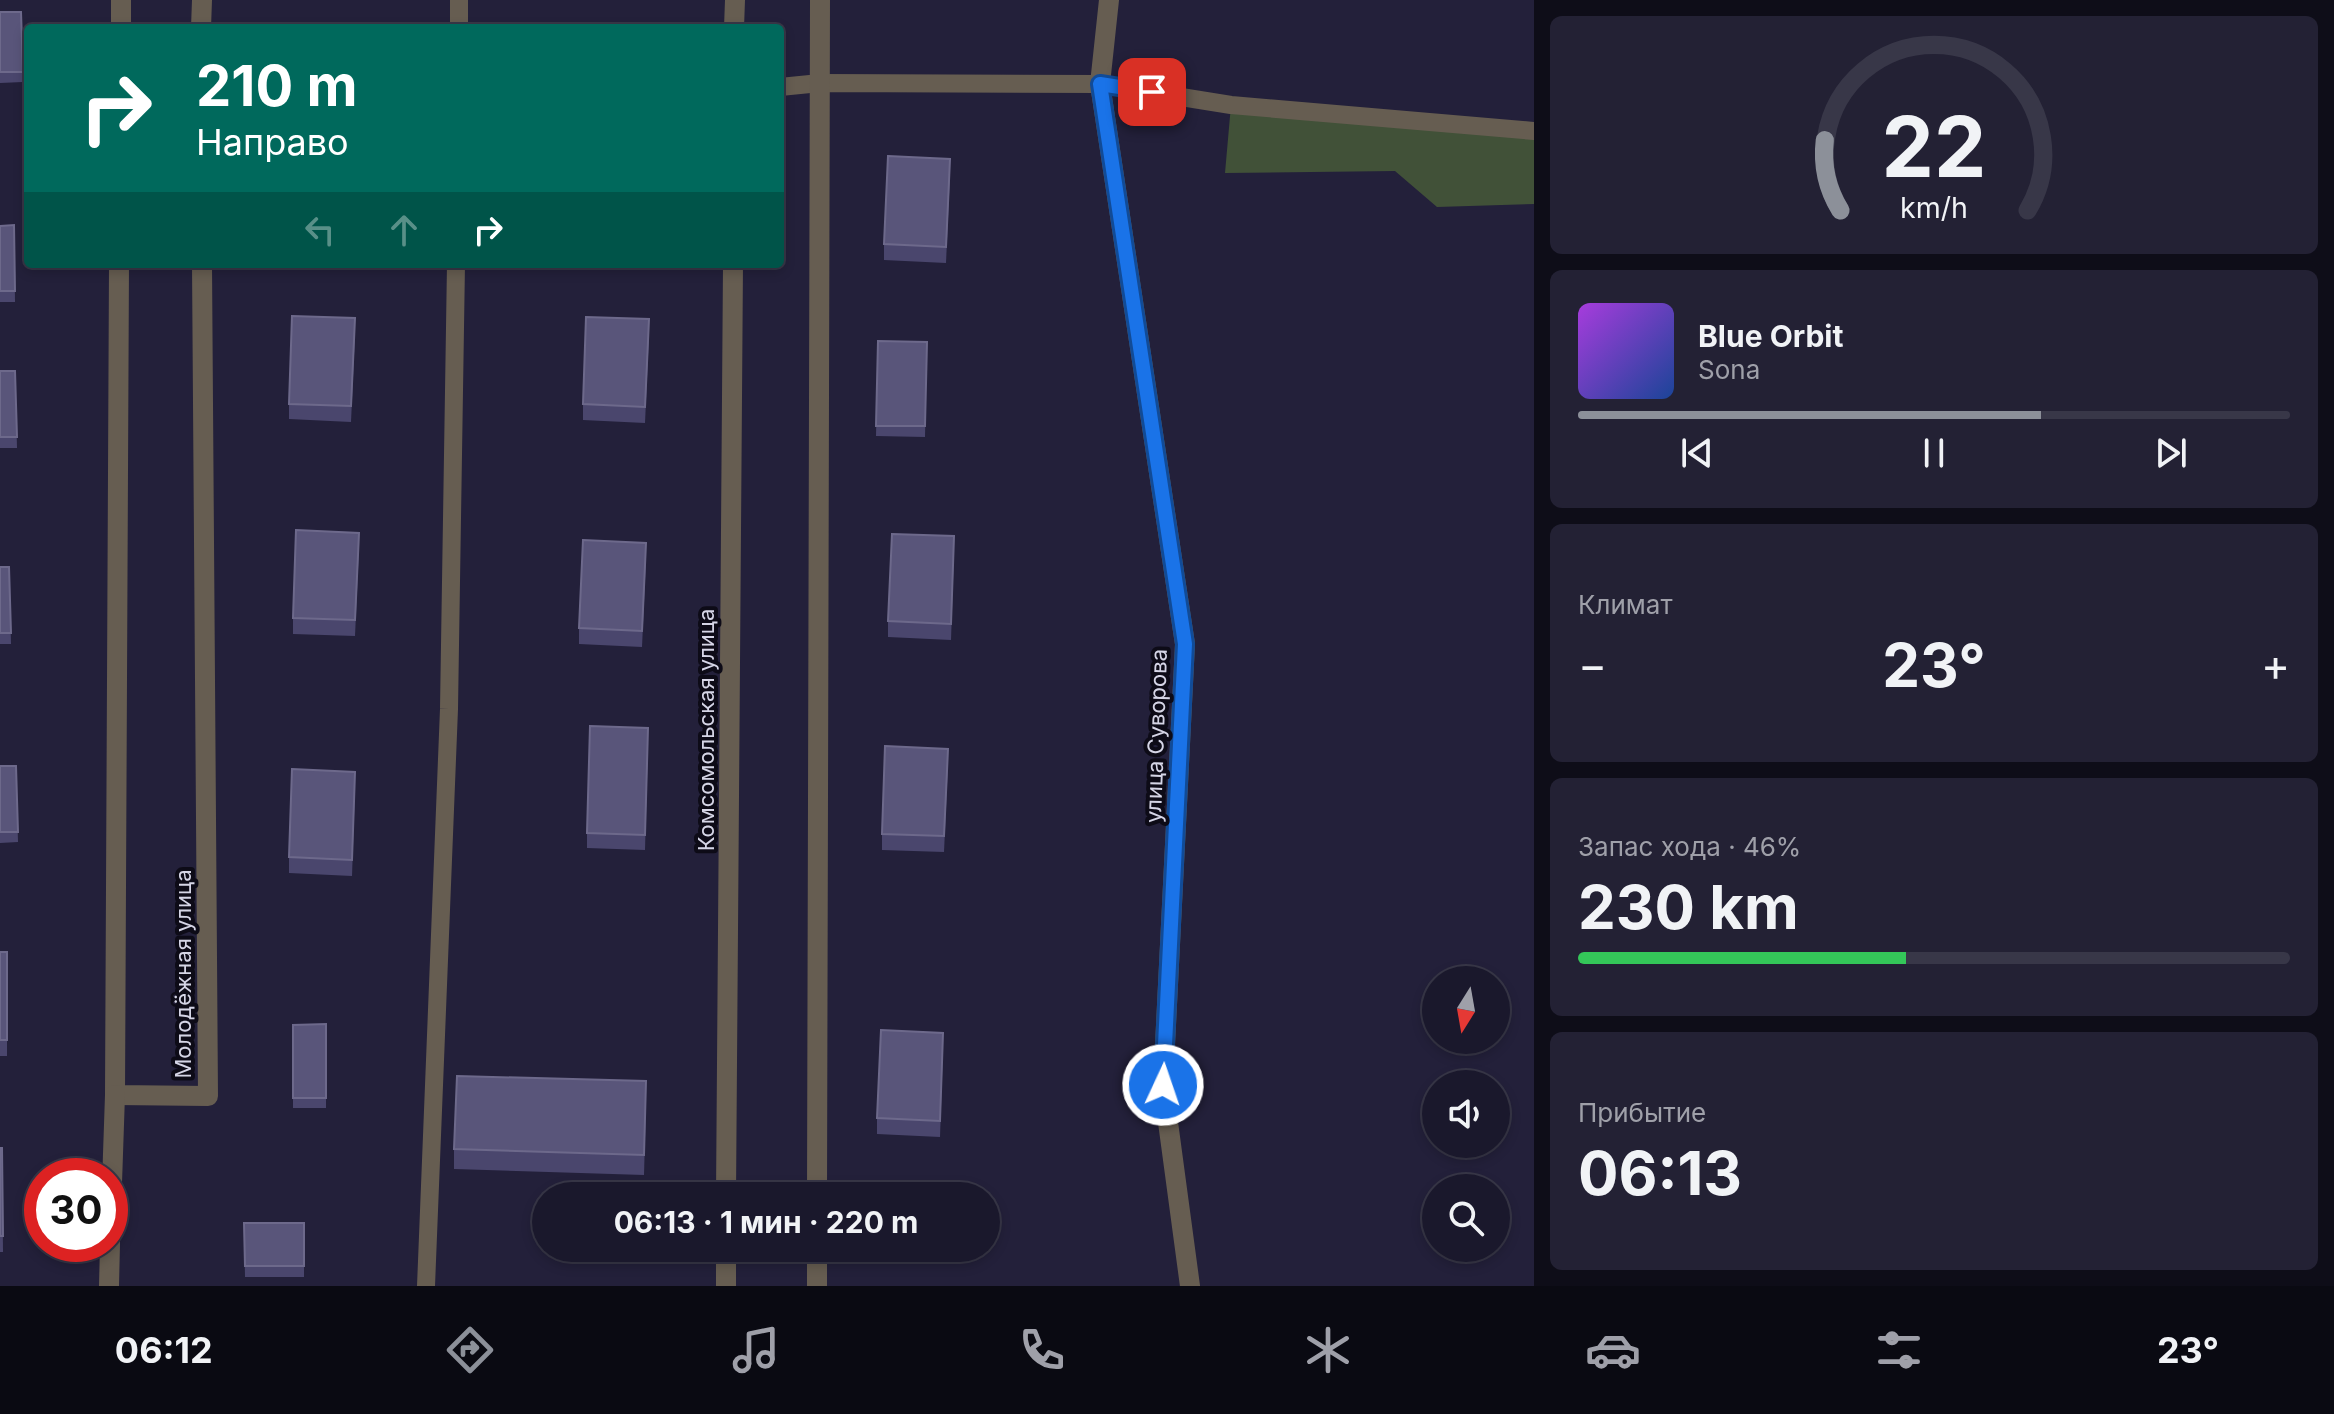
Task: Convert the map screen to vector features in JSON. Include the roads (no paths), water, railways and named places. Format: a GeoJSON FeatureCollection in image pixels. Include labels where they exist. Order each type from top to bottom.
{"type":"FeatureCollection","features":[{"type":"Feature","properties":{"kind":"street"},"geometry":{"type":"LineString","coordinates":[[121,0],[121,24]]}},
{"type":"Feature","properties":{"kind":"street"},"geometry":{"type":"LineString","coordinates":[[201,24],[202,0]]}},
{"type":"Feature","properties":{"kind":"street"},"geometry":{"type":"LineString","coordinates":[[734,24],[735,0]]}},
{"type":"Feature","properties":{"kind":"street"},"geometry":{"type":"LineString","coordinates":[[817,1182],[820,0]]}},
{"type":"Feature","properties":{"kind":"street","name":"улица Суворова"},"geometry":{"type":"LineString","coordinates":[[1109,0],[1100,84],[1185,644],[1163,1085],[1190,1286]]}},
{"type":"Feature","properties":{"kind":"street"},"geometry":{"type":"LineString","coordinates":[[113,1158],[119,268]]}},
{"type":"Feature","properties":{"kind":"street","name":"Молодёжная улица"},"geometry":{"type":"LineString","coordinates":[[115,1095],[208,1096],[202,268]]}},
{"type":"Feature","properties":{"kind":"street","name":"Комсомольская улица"},"geometry":{"type":"LineString","coordinates":[[726,1182],[733,268]]}},
{"type":"Feature","properties":{"kind":"street"},"geometry":{"type":"LineString","coordinates":[[109,1286],[110,1262]]}},
{"type":"Feature","properties":{"kind":"street"},"geometry":{"type":"LineString","coordinates":[[726,1262],[726,1286]]}},
{"type":"Feature","properties":{"kind":"street"},"geometry":{"type":"LineString","coordinates":[[817,1262],[817,1286]]}},
{"type":"Feature","properties":{"kind":"lane"},"geometry":{"type":"LineString","coordinates":[[459,0],[459,24]]}},
{"type":"Feature","properties":{"kind":"lane"},"geometry":{"type":"LineString","coordinates":[[784,87],[820,83],[1100,84],[1231,105],[1534,131]]}},
{"type":"Feature","properties":{"kind":"lane"},"geometry":{"type":"LineString","coordinates":[[426,1286],[449,709],[456,268]]}}]}
